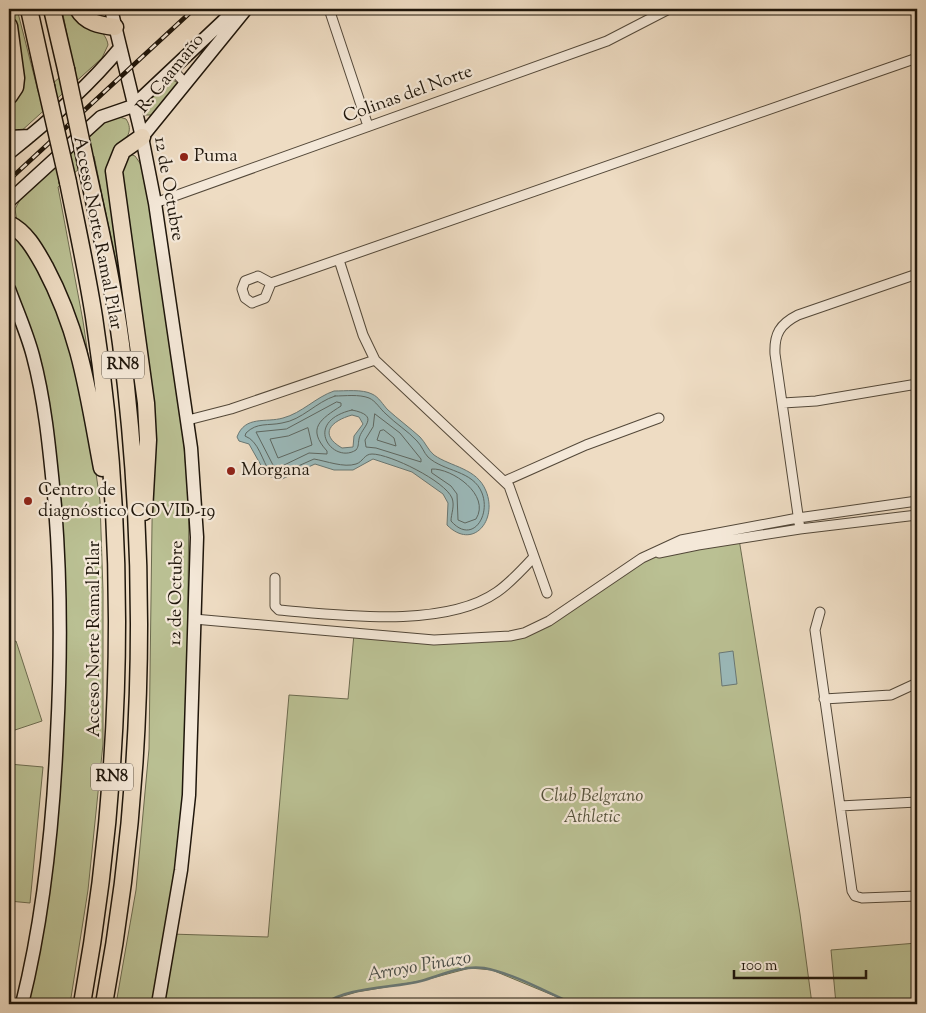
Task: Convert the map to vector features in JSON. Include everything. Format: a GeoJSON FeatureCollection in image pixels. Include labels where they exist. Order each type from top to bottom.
{"type":"FeatureCollection","features":[{"type":"Feature","properties":{"kind":"highway","name":"Acceso Norte Ramal Pilar"},"geometry":{"type":"LineString","coordinates":[[28,9],[68,182],[92,306],[103,378],[116,548],[118,663],[114,758],[102,881],[82,1004]]}},
{"type":"Feature","properties":{"kind":"highway","name":"Acceso Norte Ramal Pilar"},"geometry":{"type":"LineString","coordinates":[[52,9],[86,164],[120,343],[130,432],[139,569],[140,652],[136,764],[122,893],[104,1004]]}},
{"type":"Feature","properties":{"kind":"highway"},"geometry":{"type":"LineString","coordinates":[[78,9],[84,18],[92,23],[115,27]]}},
{"type":"Feature","properties":{"kind":"highway"},"geometry":{"type":"LineString","coordinates":[[9,26],[16,78],[15,87],[9,96]]}},
{"type":"Feature","properties":{"kind":"highway"},"geometry":{"type":"LineString","coordinates":[[139,569],[147,482],[146,403],[114,171],[122,151],[142,137]]}},
{"type":"Feature","properties":{"kind":"highway"},"geometry":{"type":"LineString","coordinates":[[9,224],[24,235],[42,262],[60,295],[75,336],[91,408],[116,548]]}},
{"type":"Feature","properties":{"kind":"street","name":"12 de Octubre"},"geometry":{"type":"LineString","coordinates":[[111,9],[142,137],[154,203],[188,420],[197,537],[189,795],[181,870],[158,1004]]}},
{"type":"Feature","properties":{"kind":"street","name":"R. Caamaño"},"geometry":{"type":"LineString","coordinates":[[9,201],[101,117],[133,106],[236,9]]}},
{"type":"Feature","properties":{"kind":"street","name":"R. Caamaño"},"geometry":{"type":"LineString","coordinates":[[142,137],[246,9]]}},
{"type":"Feature","properties":{"kind":"street"},"geometry":{"type":"LineString","coordinates":[[329,9],[368,126]]}},
{"type":"Feature","properties":{"kind":"street","name":"Colinas del Norte"},"geometry":{"type":"LineString","coordinates":[[154,203],[606,41],[669,9]]}},
{"type":"Feature","properties":{"kind":"street"},"geometry":{"type":"LineString","coordinates":[[9,154],[108,63],[120,48]]}},
{"type":"Feature","properties":{"kind":"street"},"geometry":{"type":"LineString","coordinates":[[185,57],[200,67]]}},
{"type":"Feature","properties":{"kind":"street"},"geometry":{"type":"LineString","coordinates":[[271,284],[917,58]]}},
{"type":"Feature","properties":{"kind":"street"},"geometry":{"type":"LineString","coordinates":[[172,69],[186,84]]}},
{"type":"Feature","properties":{"kind":"street"},"geometry":{"type":"LineString","coordinates":[[9,137],[30,136]]}},
{"type":"Feature","properties":{"kind":"street"},"geometry":{"type":"LineString","coordinates":[[339,260],[363,335],[375,360],[504,481],[514,495],[533,558],[548,594]]}},
{"type":"Feature","properties":{"kind":"street"},"geometry":{"type":"LineString","coordinates":[[800,529],[775,346],[777,334],[784,323],[798,315],[917,274]]}},
{"type":"Feature","properties":{"kind":"street"},"geometry":{"type":"LineString","coordinates":[[9,289],[33,355],[42,398],[50,452],[58,542],[61,627],[51,827],[36,941],[22,1004]]}},
{"type":"Feature","properties":{"kind":"street"},"geometry":{"type":"LineString","coordinates":[[188,420],[231,409],[375,360]]}},
{"type":"Feature","properties":{"kind":"street"},"geometry":{"type":"LineString","coordinates":[[782,402],[816,401],[915,388]]}},
{"type":"Feature","properties":{"kind":"street"},"geometry":{"type":"LineString","coordinates":[[504,481],[586,445],[659,418]]}},
{"type":"Feature","properties":{"kind":"street"},"geometry":{"type":"LineString","coordinates":[[194,619],[434,640],[510,636],[532,630],[569,610],[642,558],[669,544],[694,536],[798,518],[917,501]]}},
{"type":"Feature","properties":{"kind":"street"},"geometry":{"type":"LineString","coordinates":[[642,558],[682,547],[800,529],[917,515]]}},
{"type":"Feature","properties":{"kind":"street"},"geometry":{"type":"LineString","coordinates":[[275,578],[275,606],[279,610],[404,617],[443,612],[481,601],[496,592],[533,558]]}},
{"type":"Feature","properties":{"kind":"street"},"geometry":{"type":"LineString","coordinates":[[820,612],[815,630],[850,882],[854,896],[872,899],[917,896]]}},
{"type":"Feature","properties":{"kind":"street"},"geometry":{"type":"LineString","coordinates":[[824,699],[891,695],[917,684]]}},
{"type":"Feature","properties":{"kind":"street"},"geometry":{"type":"LineString","coordinates":[[840,806],[917,802]]}},
{"type":"Feature","properties":{"kind":"green space"},"geometry":{"type":"Polygon","coordinates":[[[10,9],[17,9],[39,95],[73,66],[62,9],[83,16],[90,21],[102,33],[108,45],[102,58],[19,133],[9,133],[12,22],[10,9]]]}},
{"type":"Feature","properties":{"kind":"green space"},"geometry":{"type":"Polygon","coordinates":[[[171,79],[178,83],[153,115],[144,115],[142,106],[171,79]]]}},
{"type":"Feature","properties":{"kind":"green space"},"geometry":{"type":"Polygon","coordinates":[[[116,116],[126,119],[129,127],[128,135],[119,148],[126,310],[94,156],[58,187],[83,321],[96,409],[80,337],[17,222],[15,209],[21,198],[105,121],[116,116]]]}},
{"type":"Feature","properties":{"kind":"green space"},"geometry":{"type":"Polygon","coordinates":[[[129,154],[135,156],[142,166],[155,231],[182,423],[189,504],[186,762],[178,853],[153,1004],[116,1004],[136,890],[149,749],[153,450],[120,168],[129,154]]]}},
{"type":"Feature","properties":{"kind":"green space"},"geometry":{"type":"Polygon","coordinates":[[[9,237],[21,237],[65,322],[89,425],[100,501],[103,591],[103,744],[88,890],[70,1004],[27,1004],[41,942],[63,580],[28,325],[9,275],[9,237]]]}},
{"type":"Feature","properties":{"kind":"green space","name":"Club Belgrano Athletic"},"geometry":{"type":"Polygon","coordinates":[[[739,539],[800,914],[812,1004],[574,1004],[492,970],[470,968],[421,981],[357,992],[333,999],[325,1004],[158,1004],[170,934],[268,937],[289,695],[348,699],[354,634],[434,640],[524,633],[642,558],[739,539]]]}},
{"type":"Feature","properties":{"kind":"green space"},"geometry":{"type":"Polygon","coordinates":[[[16,641],[42,721],[9,732],[9,643],[16,641]]]}},
{"type":"Feature","properties":{"kind":"green space"},"geometry":{"type":"Polygon","coordinates":[[[9,764],[43,767],[30,903],[9,901],[9,764]]]}},
{"type":"Feature","properties":{"kind":"green space"},"geometry":{"type":"Polygon","coordinates":[[[917,943],[917,1004],[836,1004],[831,950],[917,943]]]}},
{"type":"Feature","properties":{"kind":"water"},"geometry":{"type":"Polygon","coordinates":[[[334,391],[364,391],[374,395],[388,410],[420,437],[434,455],[476,477],[482,483],[489,502],[489,512],[481,529],[466,535],[457,532],[447,525],[448,503],[443,494],[412,472],[373,459],[353,470],[334,470],[315,464],[282,479],[267,476],[249,444],[239,441],[237,437],[241,430],[245,425],[257,421],[290,416],[334,391]],[[352,415],[333,424],[330,428],[330,438],[342,448],[353,447],[354,436],[363,424],[359,417],[352,415]]]}},
{"type":"Feature","properties":{"kind":"water"},"geometry":{"type":"Polygon","coordinates":[[[733,651],[737,684],[722,686],[719,653],[733,651]]]}},
{"type":"Feature","properties":{"kind":"waterway","name":"Arroyo Pinazo"},"geometry":{"type":"LineString","coordinates":[[325,1004],[334,998],[357,991],[421,981],[444,973],[476,967],[507,974],[574,1004]]}},
{"type":"Feature","properties":{"kind":"railway"},"geometry":{"type":"LineString","coordinates":[[9,180],[194,9]]}},
{"type":"Feature","properties":{"kind":"place","name":"Puma"},"geometry":{"type":"Point","coordinates":[184,157]}},
{"type":"Feature","properties":{"kind":"place","name":"Morgana"},"geometry":{"type":"Point","coordinates":[231,471]}},
{"type":"Feature","properties":{"kind":"place","name":"Centro de diagnóstico COVID-19"},"geometry":{"type":"Point","coordinates":[28,501]}}]}
